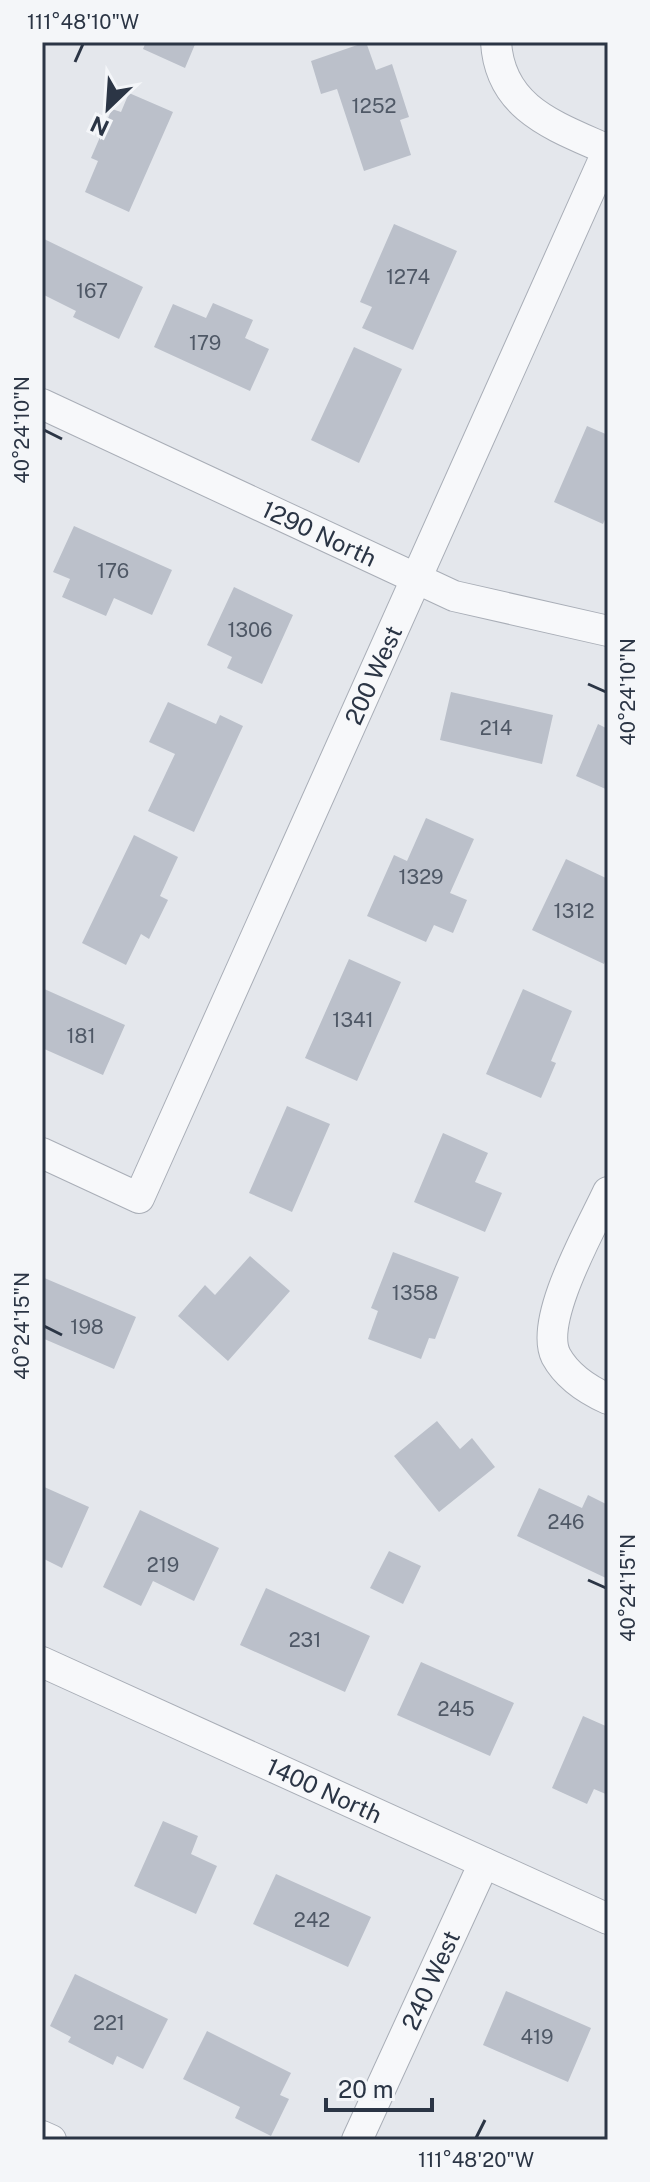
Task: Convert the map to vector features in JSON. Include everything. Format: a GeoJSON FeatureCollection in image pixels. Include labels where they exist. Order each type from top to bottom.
{"type":"FeatureCollection","features":[{"type":"Feature","properties":{"kind":"street"},"geometry":{"type":"LineString","coordinates":[[498,57],[518,100],[547,122],[608,150]]}},
{"type":"Feature","properties":{"kind":"street","name":"200 West"},"geometry":{"type":"LineString","coordinates":[[42,1153],[139,1198],[608,150]]}},
{"type":"Feature","properties":{"kind":"street","name":"1290 North"},"geometry":{"type":"LineString","coordinates":[[42,404],[454,596],[608,631]]}},
{"type":"Feature","properties":{"kind":"street"},"geometry":{"type":"LineString","coordinates":[[608,1192],[560,1299],[554,1327],[555,1354],[574,1379],[608,1399]]}},
{"type":"Feature","properties":{"kind":"street","name":"1400 North"},"geometry":{"type":"LineString","coordinates":[[42,1662],[608,1919]]}},
{"type":"Feature","properties":{"kind":"street","name":"240 West"},"geometry":{"type":"LineString","coordinates":[[357,2140],[484,1863]]}},
{"type":"Feature","properties":{"kind":"street"},"geometry":{"type":"LineString","coordinates":[[42,2136],[51,2140]]}},
{"type":"Feature","properties":{"kind":"building"},"geometry":{"type":"Polygon","coordinates":[[[146,42],[196,42],[185,68],[143,49],[146,42]]]}},
{"type":"Feature","properties":{"kind":"building"},"geometry":{"type":"Polygon","coordinates":[[[366,42],[376,70],[392,64],[409,117],[400,120],[411,155],[364,171],[337,89],[321,94],[311,61],[366,42]]]}},
{"type":"Feature","properties":{"kind":"building"},"geometry":{"type":"Polygon","coordinates":[[[129,93],[173,112],[129,212],[85,192],[98,161],[91,158],[112,109],[121,112],[129,93]]]}},
{"type":"Feature","properties":{"kind":"building"},"geometry":{"type":"Polygon","coordinates":[[[394,224],[457,251],[413,350],[362,328],[372,307],[360,302],[394,224]]]}},
{"type":"Feature","properties":{"kind":"building"},"geometry":{"type":"Polygon","coordinates":[[[42,238],[143,287],[119,339],[73,317],[76,311],[42,294],[42,238]]]}},
{"type":"Feature","properties":{"kind":"building"},"geometry":{"type":"Polygon","coordinates":[[[213,303],[253,320],[245,338],[269,349],[250,391],[154,347],[173,304],[206,318],[213,303]]]}},
{"type":"Feature","properties":{"kind":"building"},"geometry":{"type":"Polygon","coordinates":[[[354,347],[402,369],[359,463],[311,440],[354,347]]]}},
{"type":"Feature","properties":{"kind":"building"},"geometry":{"type":"Polygon","coordinates":[[[587,426],[608,435],[608,513],[603,524],[554,502],[587,426]]]}},
{"type":"Feature","properties":{"kind":"building"},"geometry":{"type":"Polygon","coordinates":[[[74,526],[172,570],[152,615],[114,598],[106,616],[62,597],[70,579],[53,572],[74,526]]]}},
{"type":"Feature","properties":{"kind":"building"},"geometry":{"type":"Polygon","coordinates":[[[234,587],[293,615],[262,684],[227,668],[232,657],[207,645],[234,587]]]}},
{"type":"Feature","properties":{"kind":"building"},"geometry":{"type":"Polygon","coordinates":[[[451,692],[553,715],[542,764],[440,740],[451,692]]]}},
{"type":"Feature","properties":{"kind":"building"},"geometry":{"type":"Polygon","coordinates":[[[168,702],[216,724],[220,715],[243,726],[194,832],[148,811],[175,754],[149,742],[168,702]]]}},
{"type":"Feature","properties":{"kind":"building"},"geometry":{"type":"Polygon","coordinates":[[[598,724],[608,729],[608,790],[576,776],[598,724]]]}},
{"type":"Feature","properties":{"kind":"building"},"geometry":{"type":"Polygon","coordinates":[[[426,818],[474,839],[450,893],[467,900],[453,933],[434,925],[426,942],[367,916],[394,855],[407,861],[426,818]]]}},
{"type":"Feature","properties":{"kind":"building"},"geometry":{"type":"Polygon","coordinates":[[[134,835],[178,857],[160,896],[168,900],[149,939],[141,934],[126,965],[82,943],[134,835]]]}},
{"type":"Feature","properties":{"kind":"building"},"geometry":{"type":"Polygon","coordinates":[[[566,859],[608,879],[608,955],[604,964],[532,930],[566,859]]]}},
{"type":"Feature","properties":{"kind":"building"},"geometry":{"type":"Polygon","coordinates":[[[349,959],[401,982],[357,1081],[305,1058],[349,959]]]}},
{"type":"Feature","properties":{"kind":"building"},"geometry":{"type":"Polygon","coordinates":[[[42,988],[125,1025],[103,1075],[42,1048],[42,988]]]}},
{"type":"Feature","properties":{"kind":"building"},"geometry":{"type":"Polygon","coordinates":[[[523,989],[572,1011],[551,1061],[556,1063],[541,1098],[486,1074],[523,989]]]}},
{"type":"Feature","properties":{"kind":"building"},"geometry":{"type":"Polygon","coordinates":[[[287,1106],[330,1124],[292,1212],[249,1193],[287,1106]]]}},
{"type":"Feature","properties":{"kind":"building"},"geometry":{"type":"Polygon","coordinates":[[[443,1133],[488,1153],[475,1182],[502,1193],[485,1232],[414,1202],[443,1133]]]}},
{"type":"Feature","properties":{"kind":"building"},"geometry":{"type":"Polygon","coordinates":[[[393,1252],[459,1277],[435,1339],[429,1338],[421,1359],[368,1339],[378,1311],[371,1308],[393,1252]]]}},
{"type":"Feature","properties":{"kind":"building"},"geometry":{"type":"Polygon","coordinates":[[[250,1256],[290,1291],[228,1361],[178,1316],[205,1285],[215,1295],[250,1256]]]}},
{"type":"Feature","properties":{"kind":"building"},"geometry":{"type":"Polygon","coordinates":[[[42,1277],[136,1317],[114,1369],[42,1338],[42,1277]]]}},
{"type":"Feature","properties":{"kind":"building"},"geometry":{"type":"Polygon","coordinates":[[[437,1421],[460,1449],[472,1438],[495,1467],[439,1512],[394,1456],[437,1421]]]}},
{"type":"Feature","properties":{"kind":"building"},"geometry":{"type":"Polygon","coordinates":[[[42,1486],[89,1507],[62,1568],[42,1558],[42,1486]]]}},
{"type":"Feature","properties":{"kind":"building"},"geometry":{"type":"Polygon","coordinates":[[[539,1488],[582,1508],[588,1495],[608,1505],[608,1579],[517,1536],[539,1488]]]}},
{"type":"Feature","properties":{"kind":"building"},"geometry":{"type":"Polygon","coordinates":[[[140,1510],[219,1548],[194,1601],[153,1581],[141,1606],[103,1587],[140,1510]]]}},
{"type":"Feature","properties":{"kind":"building"},"geometry":{"type":"Polygon","coordinates":[[[389,1551],[421,1566],[403,1604],[370,1588],[389,1551]]]}},
{"type":"Feature","properties":{"kind":"building"},"geometry":{"type":"Polygon","coordinates":[[[266,1588],[370,1636],[345,1692],[240,1645],[266,1588]]]}},
{"type":"Feature","properties":{"kind":"building"},"geometry":{"type":"Polygon","coordinates":[[[421,1662],[514,1703],[490,1756],[397,1715],[421,1662]]]}},
{"type":"Feature","properties":{"kind":"building"},"geometry":{"type":"Polygon","coordinates":[[[583,1716],[608,1727],[608,1795],[594,1789],[587,1804],[552,1788],[583,1716]]]}},
{"type":"Feature","properties":{"kind":"building"},"geometry":{"type":"Polygon","coordinates":[[[163,1821],[198,1836],[191,1854],[217,1866],[196,1914],[134,1886],[163,1821]]]}},
{"type":"Feature","properties":{"kind":"building"},"geometry":{"type":"Polygon","coordinates":[[[276,1874],[371,1917],[348,1967],[253,1924],[276,1874]]]}},
{"type":"Feature","properties":{"kind":"building"},"geometry":{"type":"Polygon","coordinates":[[[75,1974],[168,2019],[143,2069],[117,2056],[113,2065],[68,2042],[71,2037],[50,2026],[75,1974]]]}},
{"type":"Feature","properties":{"kind":"building"},"geometry":{"type":"Polygon","coordinates":[[[506,1991],[591,2028],[568,2082],[483,2045],[506,1991]]]}},
{"type":"Feature","properties":{"kind":"building"},"geometry":{"type":"Polygon","coordinates":[[[207,2031],[291,2073],[280,2095],[289,2099],[271,2136],[235,2118],[240,2107],[183,2079],[207,2031]]]}}]}
